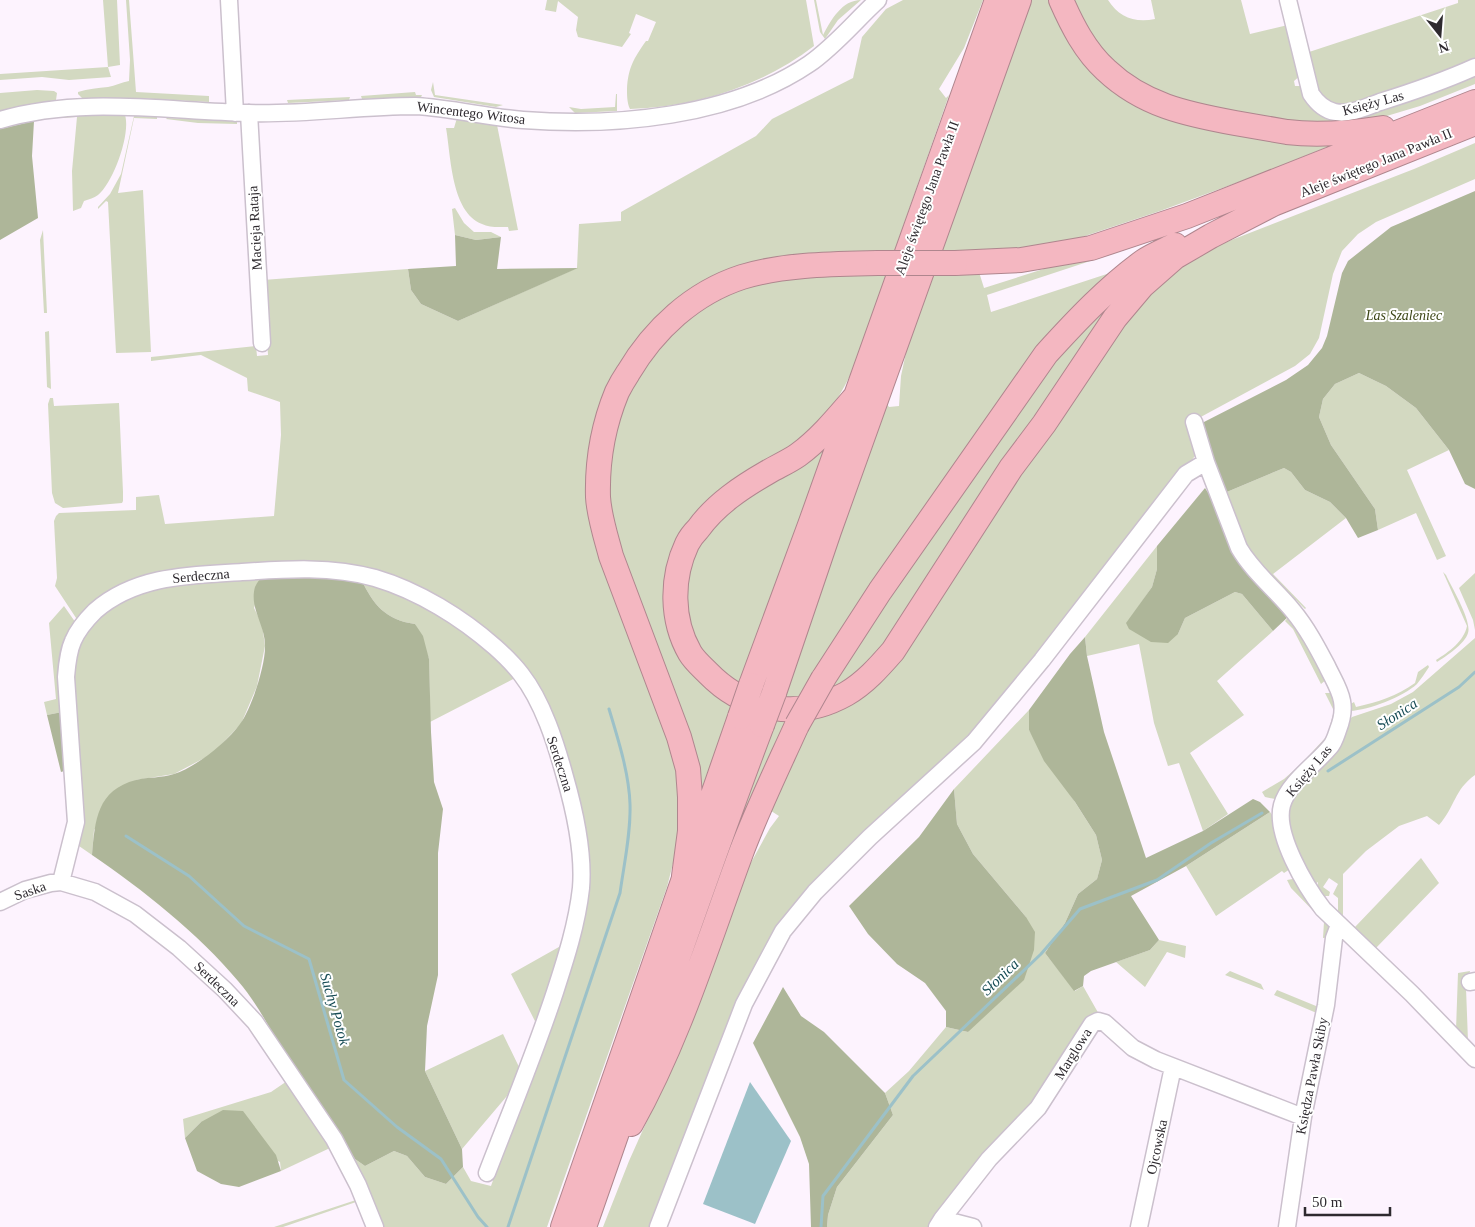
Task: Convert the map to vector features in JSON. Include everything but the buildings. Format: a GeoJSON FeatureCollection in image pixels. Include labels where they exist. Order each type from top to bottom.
{"type":"FeatureCollection","features":[{"type":"Feature","properties":{"kind":"highway","name":"Aleje świętego Jana Pawła II"},"geometry":{"type":"LineString","coordinates":[[751,721],[751,685],[997,0]]}},
{"type":"Feature","properties":{"kind":"highway"},"geometry":{"type":"LineString","coordinates":[[563,1227],[684,876],[751,721],[774,693],[829,531],[1019,0]]}},
{"type":"Feature","properties":{"kind":"highway"},"geometry":{"type":"LineString","coordinates":[[1061,0],[1073,28],[1106,70],[1136,94],[1162,106],[1196,116],[1289,132],[1330,134],[1395,126],[1450,112]]}},
{"type":"Feature","properties":{"kind":"highway","name":"Aleje świętego Jana Pawła II"},"geometry":{"type":"LineString","coordinates":[[1450,112],[1475,102]]}},
{"type":"Feature","properties":{"kind":"highway"},"geometry":{"type":"LineString","coordinates":[[684,876],[690,831],[688,769],[679,737],[611,556],[598,498],[599,459],[606,423],[617,391],[654,335],[673,317],[705,293],[742,277],[829,264],[955,263],[1021,260],[1091,248],[1187,216],[1450,112]]}},
{"type":"Feature","properties":{"kind":"highway","name":"Aleje świętego Jana Pawła II"},"geometry":{"type":"LineString","coordinates":[[1277,202],[1475,123]]}},
{"type":"Feature","properties":{"kind":"highway"},"geometry":{"type":"LineString","coordinates":[[856,396],[825,432],[797,456],[735,492],[708,515],[688,543],[677,575],[675,599],[680,630],[691,654],[720,686],[739,698],[762,706],[790,710],[817,706],[846,694],[873,675],[892,651],[1011,468],[1044,424],[1115,318],[1142,286],[1175,257],[1277,202]]}},
{"type":"Feature","properties":{"kind":"highway"},"geometry":{"type":"LineString","coordinates":[[600,1180],[648,1094],[665,1057],[692,991],[742,851],[797,725],[823,679],[880,591],[1046,354],[1076,321],[1109,290],[1145,261],[1192,235],[1277,202]]}},
{"type":"Feature","properties":{"kind":"highway"},"geometry":{"type":"LineString","coordinates":[[584,1227],[723,828],[751,721]]}},
{"type":"Feature","properties":{"kind":"street","name":"Macieja Rataja"},"geometry":{"type":"LineString","coordinates":[[230,0],[262,343]]}},
{"type":"Feature","properties":{"kind":"street","name":"Wincentego Witosa"},"geometry":{"type":"LineString","coordinates":[[0,120],[69,107],[131,107],[242,113],[415,106],[442,108],[521,120],[564,122],[672,114],[735,99],[766,88],[788,76],[821,54],[878,0]]}},
{"type":"Feature","properties":{"kind":"street","name":"Księży Las"},"geometry":{"type":"LineString","coordinates":[[1288,0],[1311,94],[1319,105],[1330,111],[1356,110],[1475,68]]}},
{"type":"Feature","properties":{"kind":"street","name":"Księży Las"},"geometry":{"type":"LineString","coordinates":[[1194,422],[1206,462],[1239,548],[1246,560],[1294,611],[1316,647],[1340,693],[1343,717],[1332,746],[1292,788],[1282,805],[1281,816],[1289,848],[1304,880],[1323,909],[1412,994],[1475,1059]]}},
{"type":"Feature","properties":{"kind":"street"},"geometry":{"type":"LineString","coordinates":[[658,1227],[744,1004],[783,931],[815,892],[870,837],[974,742],[1042,660],[1186,474],[1206,462]]}},
{"type":"Feature","properties":{"kind":"street","name":"Serdeczna"},"geometry":{"type":"LineString","coordinates":[[375,1227],[358,1185],[334,1139],[255,1022],[225,990],[179,948],[135,914],[95,892],[61,882],[76,822],[66,677],[67,660],[72,641],[80,626],[101,606],[133,587],[156,580],[185,576],[294,569],[340,571],[376,578],[412,593],[462,622],[495,647],[521,674],[534,694],[558,750],[574,812],[580,849],[581,886],[576,922],[565,960],[542,1030],[487,1173]]}},
{"type":"Feature","properties":{"kind":"street","name":"Saska"},"geometry":{"type":"LineString","coordinates":[[0,902],[25,890],[61,882]]}},
{"type":"Feature","properties":{"kind":"street","name":"Księdza Pawła Skiby"},"geometry":{"type":"LineString","coordinates":[[1287,1227],[1303,1117],[1326,1005],[1334,938],[1339,925]]}},
{"type":"Feature","properties":{"kind":"street","name":"Marglowa"},"geometry":{"type":"LineString","coordinates":[[939,1223],[989,1159],[1038,1108],[1092,1024],[1101,1022],[1133,1048],[1173,1067],[1303,1117]]}},
{"type":"Feature","properties":{"kind":"street","name":"Ojcowska"},"geometry":{"type":"LineString","coordinates":[[1139,1227],[1173,1067]]}},
{"type":"Feature","properties":{"kind":"street"},"geometry":{"type":"LineString","coordinates":[[939,1223],[974,1227]]}},
{"type":"Feature","properties":{"kind":"green space"},"geometry":{"type":"Polygon","coordinates":[[[103,0],[117,0],[120,65],[108,67],[103,0]]]}},
{"type":"Feature","properties":{"kind":"green space"},"geometry":{"type":"Polygon","coordinates":[[[126,0],[129,0],[136,92],[209,96],[209,102],[136,98],[82,98],[78,94],[78,92],[129,81],[130,60],[126,0]]]}},
{"type":"Feature","properties":{"kind":"green space"},"geometry":{"type":"Polygon","coordinates":[[[547,0],[806,0],[814,46],[773,72],[727,92],[679,104],[630,109],[627,89],[630,69],[638,53],[646,41],[648,41],[656,22],[636,14],[629,33],[631,34],[622,47],[578,37],[576,30],[578,17],[558,1],[556,12],[545,10],[547,0]]]}},
{"type":"Feature","properties":{"kind":"green space"},"geometry":{"type":"Polygon","coordinates":[[[814,0],[816,0],[823,35],[834,17],[843,7],[848,3],[861,0],[838,20],[825,39],[820,32],[814,0]]]}},
{"type":"Feature","properties":{"kind":"green space"},"geometry":{"type":"Polygon","coordinates":[[[903,0],[983,0],[964,48],[939,89],[946,98],[949,95],[854,367],[835,402],[810,434],[798,445],[717,499],[694,522],[685,535],[673,565],[669,597],[670,613],[678,643],[705,681],[733,701],[697,809],[695,808],[692,759],[683,723],[668,681],[631,592],[616,550],[609,523],[606,472],[615,418],[627,387],[644,360],[665,335],[683,318],[704,303],[726,291],[773,275],[798,270],[848,268],[853,254],[777,260],[746,270],[705,288],[675,309],[648,335],[615,384],[601,419],[593,485],[603,550],[671,729],[681,767],[682,828],[667,887],[547,1227],[379,1227],[362,1184],[346,1154],[351,1152],[355,1159],[365,1166],[394,1151],[407,1156],[425,1177],[446,1184],[463,1167],[471,1181],[491,1186],[578,941],[586,891],[585,855],[572,779],[541,700],[526,674],[507,651],[490,636],[457,613],[425,595],[384,576],[330,565],[330,568],[293,565],[184,573],[155,578],[131,585],[115,594],[99,604],[80,624],[55,586],[57,578],[54,521],[56,516],[59,513],[136,510],[136,497],[159,495],[165,524],[274,516],[281,435],[280,402],[248,391],[247,378],[201,355],[151,361],[151,357],[256,346],[257,356],[268,355],[263,280],[408,269],[411,290],[421,304],[458,321],[577,268],[579,224],[621,221],[621,212],[756,136],[772,119],[853,78],[862,37],[886,9],[903,0]]]}},
{"type":"Feature","properties":{"kind":"green space"},"geometry":{"type":"Polygon","coordinates":[[[1029,0],[1054,0],[1114,86],[1342,141],[1160,211],[1082,237],[1035,248],[979,272],[984,288],[1289,191],[1154,240],[987,295],[991,312],[1119,270],[1059,352],[1087,319],[1129,287],[878,657],[848,683],[807,699],[767,700],[707,663],[684,617],[684,576],[704,531],[832,429],[743,682],[784,693],[885,405],[887,404],[889,407],[899,406],[901,376],[907,348],[1011,57],[1029,0]]]}},
{"type":"Feature","properties":{"kind":"green space"},"geometry":{"type":"Polygon","coordinates":[[[1070,0],[1108,0],[1122,15],[1134,19],[1147,20],[1155,19],[1151,0],[1241,0],[1250,34],[1288,25],[1301,75],[1294,81],[1295,86],[1303,86],[1328,114],[1475,71],[1475,84],[1420,106],[1380,118],[1288,125],[1144,91],[1100,53],[1070,0]]]}},
{"type":"Feature","properties":{"kind":"green space"},"geometry":{"type":"Polygon","coordinates":[[[1458,0],[1475,0],[1475,65],[1346,109],[1320,100],[1306,53],[1458,3],[1458,0]]]}},
{"type":"Feature","properties":{"kind":"green space"},"geometry":{"type":"Polygon","coordinates":[[[108,67],[111,77],[69,80],[42,77],[0,80],[0,74],[108,67]]]}},
{"type":"Feature","properties":{"kind":"green space"},"geometry":{"type":"Polygon","coordinates":[[[433,82],[435,95],[503,105],[496,107],[434,97],[431,90],[433,82]]]}},
{"type":"Feature","properties":{"kind":"green space"},"geometry":{"type":"Polygon","coordinates":[[[37,90],[54,91],[57,93],[56,100],[0,112],[0,93],[37,90]]]}},
{"type":"Feature","properties":{"kind":"green space"},"geometry":{"type":"Polygon","coordinates":[[[415,92],[416,95],[422,95],[421,97],[362,99],[361,96],[415,92]]]}},
{"type":"Feature","properties":{"kind":"green space"},"geometry":{"type":"Polygon","coordinates":[[[616,94],[617,111],[575,113],[569,107],[581,109],[615,107],[616,94]]]}},
{"type":"Feature","properties":{"kind":"green space"},"geometry":{"type":"Polygon","coordinates":[[[350,97],[349,100],[288,103],[287,100],[350,97]]]}},
{"type":"Feature","properties":{"kind":"green space"},"geometry":{"type":"Polygon","coordinates":[[[125,115],[126,123],[123,145],[115,169],[104,189],[96,196],[84,201],[81,208],[73,211],[72,171],[77,117],[62,118],[65,116],[125,115]]]}},
{"type":"Feature","properties":{"kind":"green space"},"geometry":{"type":"Polygon","coordinates":[[[134,116],[157,117],[157,119],[134,118],[118,193],[143,190],[151,352],[116,353],[108,202],[106,201],[98,209],[98,207],[110,194],[121,174],[134,116]]]}},
{"type":"Feature","properties":{"kind":"green space"},"geometry":{"type":"Polygon","coordinates":[[[167,118],[237,121],[237,124],[198,123],[167,118]]]}},
{"type":"Feature","properties":{"kind":"green space"},"geometry":{"type":"Polygon","coordinates":[[[457,118],[497,125],[518,230],[509,231],[508,227],[485,225],[472,218],[464,208],[454,182],[446,128],[454,128],[457,118]]]}},
{"type":"Feature","properties":{"kind":"green space"},"geometry":{"type":"Polygon","coordinates":[[[34,121],[32,156],[38,218],[0,240],[0,129],[34,121]]]}},
{"type":"Feature","properties":{"kind":"green space"},"geometry":{"type":"Polygon","coordinates":[[[1475,143],[1475,179],[1376,222],[1358,234],[1342,251],[1333,274],[1319,338],[1310,354],[1295,366],[1197,419],[1196,415],[1188,416],[1198,452],[1015,688],[968,739],[788,916],[653,1227],[603,1227],[629,1161],[684,1038],[748,868],[770,828],[779,816],[768,809],[817,710],[854,695],[1157,279],[1211,248],[1414,169],[1475,143]]]}},
{"type":"Feature","properties":{"kind":"green space","name":"Las Szaleniec"},"geometry":{"type":"Polygon","coordinates":[[[1475,191],[1475,489],[1465,484],[1449,450],[1416,408],[1386,386],[1359,373],[1335,384],[1323,399],[1319,417],[1331,445],[1375,509],[1378,530],[1358,538],[1346,518],[1330,502],[1305,490],[1291,472],[1284,468],[1222,494],[1202,423],[1286,380],[1308,365],[1322,348],[1327,336],[1342,273],[1348,261],[1391,227],[1475,191]]]}},
{"type":"Feature","properties":{"kind":"green space"},"geometry":{"type":"Polygon","coordinates":[[[455,208],[464,223],[474,232],[491,232],[501,237],[476,240],[455,235],[452,209],[455,208]]]}},
{"type":"Feature","properties":{"kind":"green space"},"geometry":{"type":"Polygon","coordinates":[[[43,230],[47,313],[44,313],[40,240],[43,230]]]}},
{"type":"Feature","properties":{"kind":"green space"},"geometry":{"type":"Polygon","coordinates":[[[455,235],[476,240],[501,237],[497,269],[578,268],[458,321],[421,304],[411,290],[408,269],[456,266],[455,235]]]}},
{"type":"Feature","properties":{"kind":"green space"},"geometry":{"type":"Polygon","coordinates":[[[49,331],[51,389],[47,387],[45,332],[49,331]]]}},
{"type":"Feature","properties":{"kind":"green space"},"geometry":{"type":"Polygon","coordinates":[[[1359,373],[1386,386],[1416,408],[1449,450],[1407,470],[1446,556],[1437,560],[1416,513],[1378,530],[1375,509],[1331,445],[1319,417],[1323,399],[1335,384],[1359,373]]]}},
{"type":"Feature","properties":{"kind":"green space"},"geometry":{"type":"Polygon","coordinates":[[[50,398],[53,398],[54,406],[119,403],[122,503],[63,508],[55,503],[52,493],[48,404],[50,398]]]}},
{"type":"Feature","properties":{"kind":"green space"},"geometry":{"type":"Polygon","coordinates":[[[1284,468],[1291,472],[1305,490],[1330,502],[1346,518],[1273,574],[1305,609],[1296,600],[1291,602],[1249,557],[1222,494],[1284,468]]]}},
{"type":"Feature","properties":{"kind":"green space"},"geometry":{"type":"Polygon","coordinates":[[[1205,488],[1290,615],[1273,631],[1242,594],[1235,592],[1185,618],[1178,634],[1168,643],[1151,642],[1129,629],[1126,623],[1152,587],[1157,569],[1157,546],[1205,488]]]}},
{"type":"Feature","properties":{"kind":"green space"},"geometry":{"type":"Polygon","coordinates":[[[1157,546],[1157,569],[1152,587],[1127,623],[1178,634],[1185,618],[1235,592],[1242,594],[1273,631],[1217,681],[1244,715],[1190,753],[1228,814],[1203,831],[1179,763],[1168,766],[1154,723],[1139,644],[1087,656],[1085,637],[1157,546]]]}},
{"type":"Feature","properties":{"kind":"green space"},"geometry":{"type":"Polygon","coordinates":[[[1443,572],[1461,604],[1467,621],[1468,633],[1454,650],[1437,662],[1436,660],[1451,650],[1463,637],[1467,626],[1443,572]]]}},
{"type":"Feature","properties":{"kind":"green space"},"geometry":{"type":"Polygon","coordinates":[[[1475,573],[1475,630],[1473,620],[1459,588],[1475,573]]]}},
{"type":"Feature","properties":{"kind":"green space"},"geometry":{"type":"Polygon","coordinates":[[[263,574],[254,608],[262,624],[265,646],[257,686],[241,724],[212,754],[174,774],[136,780],[94,830],[92,855],[79,846],[69,677],[83,628],[134,590],[263,574]]]}},
{"type":"Feature","properties":{"kind":"green space"},"geometry":{"type":"Polygon","coordinates":[[[263,574],[361,579],[370,596],[381,609],[396,619],[415,624],[423,636],[429,659],[434,782],[443,809],[438,853],[438,975],[427,1026],[425,1071],[462,1149],[463,1167],[446,1184],[425,1177],[407,1156],[394,1151],[365,1166],[355,1159],[291,1066],[247,992],[223,963],[169,913],[92,855],[100,808],[113,791],[136,780],[183,771],[219,746],[240,724],[249,708],[257,686],[265,653],[263,630],[254,602],[255,587],[263,574]]]}},
{"type":"Feature","properties":{"kind":"green space"},"geometry":{"type":"Polygon","coordinates":[[[361,579],[376,582],[461,624],[519,676],[430,722],[429,659],[415,624],[388,615],[375,603],[361,579]]]}},
{"type":"Feature","properties":{"kind":"green space"},"geometry":{"type":"Polygon","coordinates":[[[64,606],[78,626],[67,711],[47,715],[44,702],[56,699],[49,623],[64,606]]]}},
{"type":"Feature","properties":{"kind":"green space"},"geometry":{"type":"Polygon","coordinates":[[[1290,615],[1327,679],[1321,684],[1293,629],[1285,621],[1290,615]]]}},
{"type":"Feature","properties":{"kind":"green space"},"geometry":{"type":"Polygon","coordinates":[[[1085,637],[1087,656],[1104,732],[1146,858],[1203,831],[1253,799],[1260,802],[1270,812],[1186,866],[1131,896],[1159,940],[1150,950],[1091,971],[1084,976],[1083,986],[1074,991],[1045,953],[1065,923],[1078,894],[1097,879],[1102,860],[1096,835],[1075,802],[1044,761],[1029,730],[1029,710],[1070,654],[1085,637]]]}},
{"type":"Feature","properties":{"kind":"green space"},"geometry":{"type":"Polygon","coordinates":[[[1475,638],[1475,775],[1463,787],[1439,825],[1427,816],[1399,826],[1366,851],[1343,874],[1343,919],[1338,915],[1338,898],[1333,894],[1338,884],[1329,878],[1323,887],[1330,892],[1329,896],[1320,896],[1317,888],[1318,882],[1315,884],[1307,880],[1287,827],[1290,800],[1352,717],[1391,704],[1413,692],[1475,638]]]}},
{"type":"Feature","properties":{"kind":"green space"},"geometry":{"type":"Polygon","coordinates":[[[1428,665],[1429,667],[1417,684],[1403,694],[1376,705],[1350,711],[1349,705],[1354,702],[1356,707],[1364,705],[1387,698],[1408,688],[1415,683],[1418,672],[1428,665]]]}},
{"type":"Feature","properties":{"kind":"green space"},"geometry":{"type":"Polygon","coordinates":[[[1325,693],[1331,693],[1338,700],[1332,735],[1280,796],[1275,799],[1265,797],[1262,792],[1284,779],[1327,736],[1334,711],[1325,693]]]}},
{"type":"Feature","properties":{"kind":"green space"},"geometry":{"type":"Polygon","coordinates":[[[1029,710],[1029,730],[1096,835],[1102,860],[1097,879],[1078,894],[1065,923],[1045,953],[1075,991],[1083,986],[1100,1016],[1046,1094],[934,1227],[827,1227],[828,1215],[837,1187],[893,1115],[885,1093],[909,1071],[946,1027],[968,1032],[1026,917],[973,854],[957,824],[954,789],[1029,710]]]}},
{"type":"Feature","properties":{"kind":"green space"},"geometry":{"type":"Polygon","coordinates":[[[67,711],[71,769],[61,772],[47,715],[67,711]]]}},
{"type":"Feature","properties":{"kind":"green space"},"geometry":{"type":"Polygon","coordinates":[[[774,714],[793,714],[645,1083],[774,714]]]}},
{"type":"Feature","properties":{"kind":"green space"},"geometry":{"type":"Polygon","coordinates":[[[954,789],[957,824],[973,854],[1026,917],[1035,932],[1034,950],[1024,980],[968,1032],[946,1027],[946,1011],[925,983],[897,964],[868,934],[849,906],[919,837],[954,789]]]}},
{"type":"Feature","properties":{"kind":"green space"},"geometry":{"type":"Polygon","coordinates":[[[1270,812],[1277,822],[1293,867],[1284,873],[1282,871],[1216,916],[1186,866],[1270,812]]]}},
{"type":"Feature","properties":{"kind":"green space"},"geometry":{"type":"Polygon","coordinates":[[[1421,858],[1439,883],[1375,949],[1351,926],[1355,927],[1421,858]]]}},
{"type":"Feature","properties":{"kind":"green space"},"geometry":{"type":"Polygon","coordinates":[[[1298,878],[1329,925],[1330,937],[1323,938],[1324,922],[1291,888],[1287,880],[1298,878]]]}},
{"type":"Feature","properties":{"kind":"green space"},"geometry":{"type":"Polygon","coordinates":[[[1159,940],[1186,946],[1185,958],[1167,952],[1145,987],[1116,962],[1150,950],[1159,940]]]}},
{"type":"Feature","properties":{"kind":"green space"},"geometry":{"type":"Polygon","coordinates":[[[566,943],[538,1027],[511,974],[566,943]]]}},
{"type":"Feature","properties":{"kind":"green space"},"geometry":{"type":"Polygon","coordinates":[[[1230,971],[1261,984],[1264,990],[1225,975],[1230,971]]]}},
{"type":"Feature","properties":{"kind":"green space"},"geometry":{"type":"Polygon","coordinates":[[[1470,971],[1466,988],[1468,1041],[1456,1030],[1458,973],[1470,971]]]}},
{"type":"Feature","properties":{"kind":"green space"},"geometry":{"type":"Polygon","coordinates":[[[783,987],[801,1016],[824,1032],[885,1093],[893,1115],[837,1187],[828,1215],[827,1227],[811,1227],[809,1164],[800,1137],[753,1043],[783,987]]]}},
{"type":"Feature","properties":{"kind":"green space"},"geometry":{"type":"Polygon","coordinates":[[[1277,990],[1316,1006],[1319,1014],[1274,995],[1277,990]]]}},
{"type":"Feature","properties":{"kind":"green space"},"geometry":{"type":"Polygon","coordinates":[[[503,1034],[520,1069],[507,1096],[462,1149],[425,1071],[503,1034]]]}},
{"type":"Feature","properties":{"kind":"green space"},"geometry":{"type":"Polygon","coordinates":[[[293,1077],[334,1139],[330,1148],[281,1171],[280,1162],[201,1122],[185,1138],[183,1119],[271,1092],[293,1077]]]}},
{"type":"Feature","properties":{"kind":"green space"},"geometry":{"type":"Polygon","coordinates":[[[223,1110],[243,1111],[276,1155],[281,1171],[239,1187],[221,1184],[197,1171],[185,1138],[201,1122],[223,1110]]]}},
{"type":"Feature","properties":{"kind":"green space"},"geometry":{"type":"Polygon","coordinates":[[[359,1199],[359,1201],[283,1227],[274,1227],[359,1199]]]}},
{"type":"Feature","properties":{"kind":"water"},"geometry":{"type":"Polygon","coordinates":[[[750,1082],[791,1141],[755,1224],[703,1204],[750,1082]]]}},
{"type":"Feature","properties":{"kind":"waterway","name":"Słonica"},"geometry":{"type":"LineString","coordinates":[[1328,771],[1459,687],[1475,672]]}},
{"type":"Feature","properties":{"kind":"waterway"},"geometry":{"type":"LineString","coordinates":[[508,1227],[620,893],[628,837],[630,804],[625,768],[609,709]]}},
{"type":"Feature","properties":{"kind":"waterway","name":"Słonica"},"geometry":{"type":"LineString","coordinates":[[821,1227],[823,1196],[913,1076],[1041,954],[1080,909],[1157,880],[1211,843],[1262,813]]}},
{"type":"Feature","properties":{"kind":"waterway","name":"Suchy Potok"},"geometry":{"type":"LineString","coordinates":[[126,836],[189,876],[244,926],[309,959],[344,1080],[397,1127],[441,1159],[478,1217],[487,1227]]}}]}
